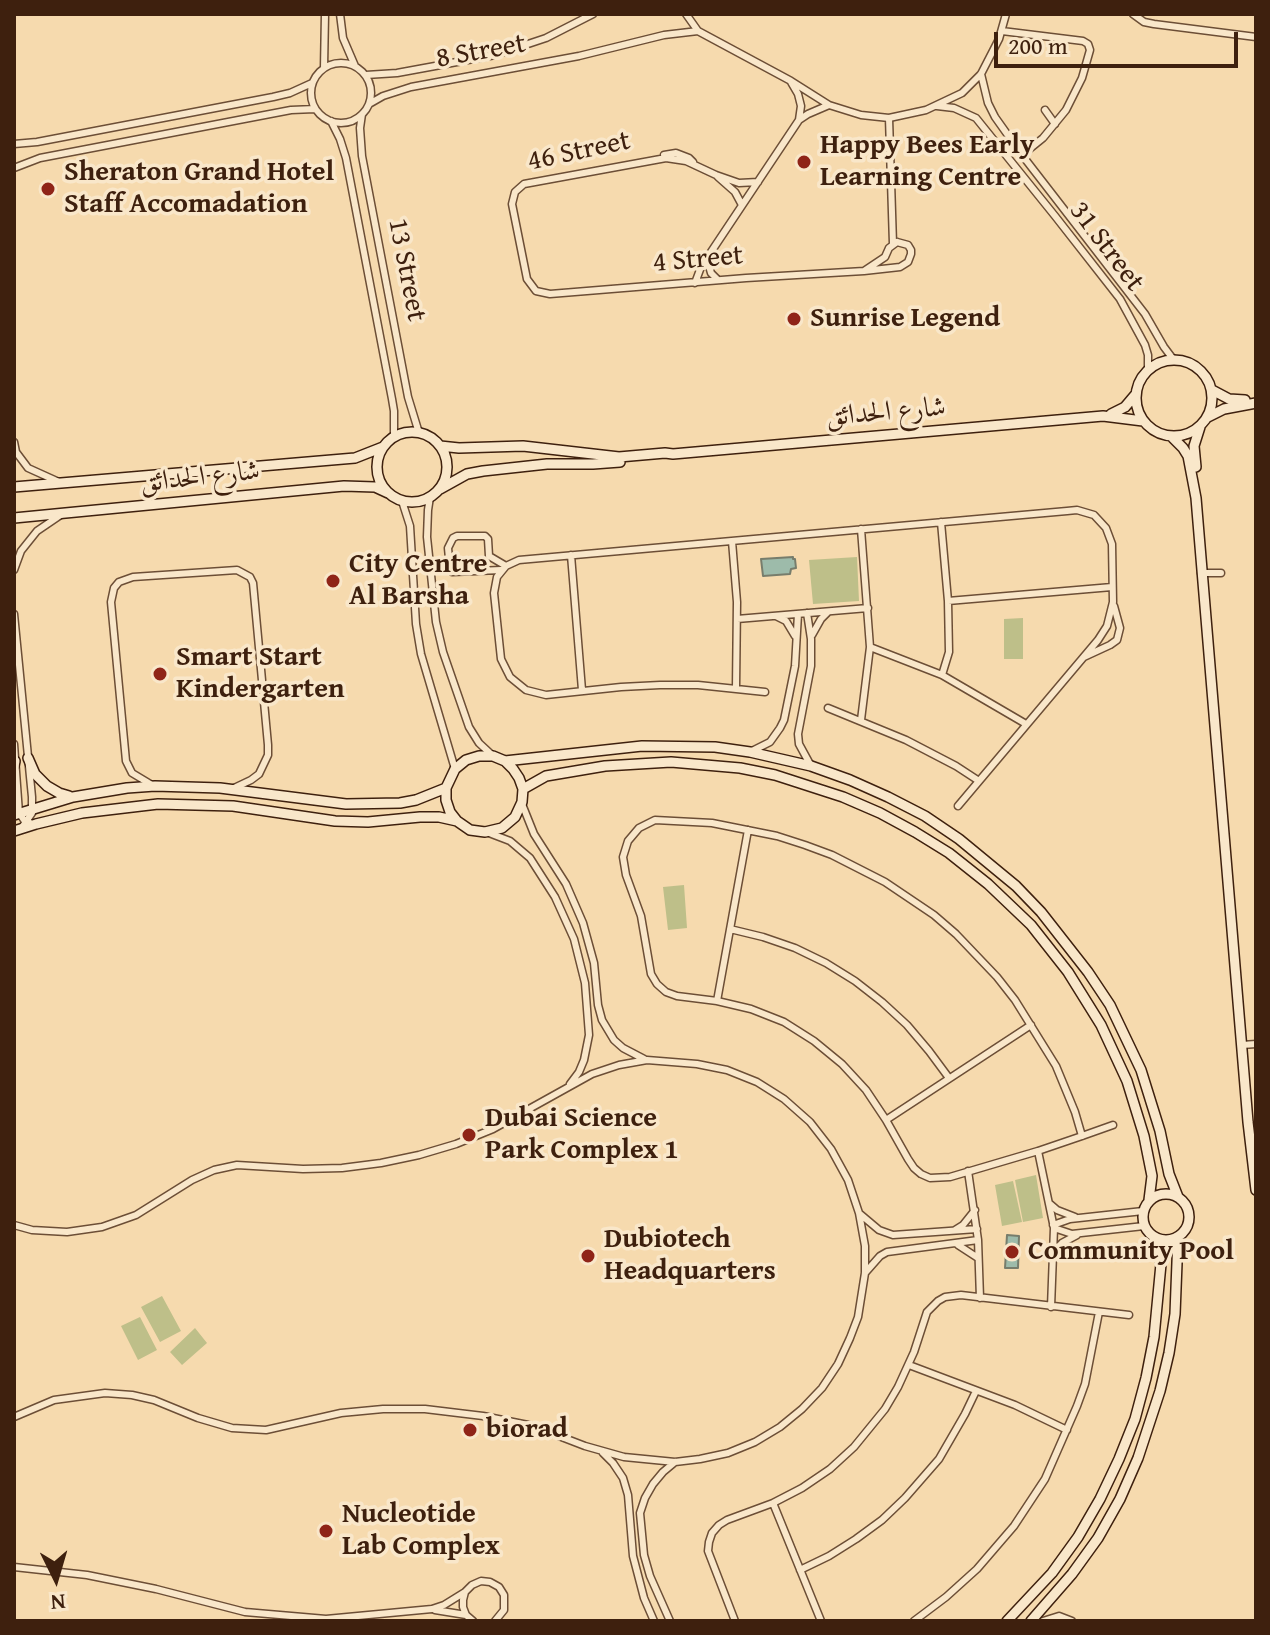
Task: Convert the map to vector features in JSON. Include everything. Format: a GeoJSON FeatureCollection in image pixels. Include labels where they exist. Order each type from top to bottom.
{"type":"FeatureCollection","features":[{"type":"Feature","properties":{"kind":"street"},"geometry":{"type":"LineString","coordinates":[[324,68],[325,14]]}},
{"type":"Feature","properties":{"kind":"street"},"geometry":{"type":"LineString","coordinates":[[340,14],[343,38],[355,66]]}},
{"type":"Feature","properties":{"kind":"street","name":"8 Street"},"geometry":{"type":"LineString","coordinates":[[366,75],[397,73],[495,55],[546,38],[593,14]]}},
{"type":"Feature","properties":{"kind":"street"},"geometry":{"type":"LineString","coordinates":[[686,14],[698,31],[829,105],[861,115],[889,118],[926,110],[962,93],[981,74],[1002,31],[1006,14]]}},
{"type":"Feature","properties":{"kind":"street"},"geometry":{"type":"LineString","coordinates":[[1133,14],[1144,22],[1154,24],[1256,37]]}},
{"type":"Feature","properties":{"kind":"street","name":"8 Street"},"geometry":{"type":"LineString","coordinates":[[369,104],[411,87],[553,61],[664,35],[698,31]]}},
{"type":"Feature","properties":{"kind":"street"},"geometry":{"type":"LineString","coordinates":[[1002,31],[1083,41],[1090,53],[1077,89],[1055,124],[1022,155]]}},
{"type":"Feature","properties":{"kind":"street"},"geometry":{"type":"LineString","coordinates":[[339,62],[355,66],[366,75],[370,84],[369,104],[362,114],[348,122],[322,117],[315,109],[310,92],[316,74],[339,62]]}},
{"type":"Feature","properties":{"kind":"street","name":"31 Street"},"geometry":{"type":"LineString","coordinates":[[981,74],[995,117],[1138,305],[1173,359]]}},
{"type":"Feature","properties":{"kind":"street"},"geometry":{"type":"LineString","coordinates":[[791,81],[801,106],[799,120]]}},
{"type":"Feature","properties":{"kind":"street"},"geometry":{"type":"LineString","coordinates":[[14,144],[273,97],[312,83]]}},
{"type":"Feature","properties":{"kind":"street"},"geometry":{"type":"LineString","coordinates":[[695,283],[707,258],[799,120],[829,105]]}},
{"type":"Feature","properties":{"kind":"street","name":"31 Street"},"geometry":{"type":"LineString","coordinates":[[937,106],[954,108],[976,118],[1037,194],[1120,299],[1145,345],[1148,369]]}},
{"type":"Feature","properties":{"kind":"street"},"geometry":{"type":"LineString","coordinates":[[14,168],[40,158],[291,110],[315,109]]}},
{"type":"Feature","properties":{"kind":"street"},"geometry":{"type":"LineString","coordinates":[[1045,110],[1055,124]]}},
{"type":"Feature","properties":{"kind":"street","name":"13 Street"},"geometry":{"type":"LineString","coordinates":[[362,114],[362,156],[408,397],[419,433]]}},
{"type":"Feature","properties":{"kind":"street"},"geometry":{"type":"LineString","coordinates":[[864,271],[885,257],[893,244],[889,118]]}},
{"type":"Feature","properties":{"kind":"street","name":"13 Street"},"geometry":{"type":"LineString","coordinates":[[331,121],[346,158],[392,399],[394,437]]}},
{"type":"Feature","properties":{"kind":"street","name":"46 Street"},"geometry":{"type":"LineString","coordinates":[[536,291],[527,279],[512,204],[515,192],[524,184],[676,153],[716,175],[739,183],[758,182]]}},
{"type":"Feature","properties":{"kind":"street","name":"46 Street"},"geometry":{"type":"LineString","coordinates":[[716,175],[735,192],[742,205]]}},
{"type":"Feature","properties":{"kind":"street","name":"4 Street"},"geometry":{"type":"LineString","coordinates":[[536,291],[550,294],[900,267],[908,262],[911,254],[908,245],[893,244]]}},
{"type":"Feature","properties":{"kind":"street"},"geometry":{"type":"LineString","coordinates":[[707,258],[711,273],[718,280]]}},
{"type":"Feature","properties":{"kind":"street"},"geometry":{"type":"LineString","coordinates":[[1173,359],[1188,362],[1201,370],[1212,390],[1213,404],[1208,417],[1186,435],[1171,436],[1156,432],[1143,421],[1137,408],[1136,393],[1140,379],[1148,369],[1173,359]]}},
{"type":"Feature","properties":{"kind":"street"},"geometry":{"type":"LineString","coordinates":[[1212,390],[1236,400],[1256,400]]}},
{"type":"Feature","properties":{"kind":"street"},"geometry":{"type":"LineString","coordinates":[[1103,416],[1125,407],[1136,393]]}},
{"type":"Feature","properties":{"kind":"street"},"geometry":{"type":"LineString","coordinates":[[1208,417],[1256,400]]}},
{"type":"Feature","properties":{"kind":"street","name":"شارع الحدائق"},"geometry":{"type":"LineString","coordinates":[[440,446],[523,446],[607,457],[673,454],[1103,416],[1143,421]]}},
{"type":"Feature","properties":{"kind":"street"},"geometry":{"type":"LineString","coordinates":[[1196,498],[1194,446],[1200,426]]}},
{"type":"Feature","properties":{"kind":"street"},"geometry":{"type":"LineString","coordinates":[[408,432],[419,433],[432,438],[440,446],[447,460],[446,476],[440,489],[430,497],[418,502],[402,501],[383,487],[377,472],[379,455],[394,437],[408,432]]}},
{"type":"Feature","properties":{"kind":"street"},"geometry":{"type":"LineString","coordinates":[[1171,436],[1188,456],[1196,498],[1256,1190]]}},
{"type":"Feature","properties":{"kind":"street"},"geometry":{"type":"LineString","coordinates":[[14,442],[21,461],[28,468],[62,483]]}},
{"type":"Feature","properties":{"kind":"street","name":"شارع الحدائق"},"geometry":{"type":"LineString","coordinates":[[14,487],[355,458],[383,447]]}},
{"type":"Feature","properties":{"kind":"street","name":"شارع الحدائق"},"geometry":{"type":"LineString","coordinates":[[440,489],[467,474],[483,471],[547,464],[603,464],[664,458],[673,454]]}},
{"type":"Feature","properties":{"kind":"street","name":"شارع الحدائق"},"geometry":{"type":"LineString","coordinates":[[14,518],[344,486],[375,487],[388,493]]}},
{"type":"Feature","properties":{"kind":"street"},"geometry":{"type":"LineString","coordinates":[[430,497],[427,537],[436,622],[443,652],[469,727],[479,743],[513,769],[523,789],[522,802],[515,817],[502,828],[485,832]]}},
{"type":"Feature","properties":{"kind":"street"},"geometry":{"type":"LineString","coordinates":[[402,501],[412,539],[416,624],[421,654],[455,769]]}},
{"type":"Feature","properties":{"kind":"street"},"geometry":{"type":"LineString","coordinates":[[503,568],[491,558],[485,536],[457,536],[448,548],[452,572],[503,568],[519,560],[571,555],[1067,511],[1085,512],[1101,521],[1110,536],[1113,602],[1120,628],[1117,640],[1082,658]]}},
{"type":"Feature","properties":{"kind":"street"},"geometry":{"type":"LineString","coordinates":[[14,570],[21,551],[37,531],[63,514]]}},
{"type":"Feature","properties":{"kind":"street"},"geometry":{"type":"LineString","coordinates":[[941,522],[949,652],[942,675]]}},
{"type":"Feature","properties":{"kind":"street"},"geometry":{"type":"LineString","coordinates":[[861,529],[870,647],[861,720]]}},
{"type":"Feature","properties":{"kind":"street"},"geometry":{"type":"LineString","coordinates":[[732,541],[737,619],[736,688]]}},
{"type":"Feature","properties":{"kind":"street"},"geometry":{"type":"LineString","coordinates":[[571,555],[582,690]]}},
{"type":"Feature","properties":{"kind":"street"},"geometry":{"type":"LineString","coordinates":[[503,568],[494,585],[501,659],[510,677],[536,693],[660,685],[765,692]]}},
{"type":"Feature","properties":{"kind":"street"},"geometry":{"type":"LineString","coordinates":[[155,786],[132,773],[126,761],[112,595],[119,582],[126,578],[237,570],[250,577],[253,583],[268,745],[265,765],[259,774],[232,789]]}},
{"type":"Feature","properties":{"kind":"street"},"geometry":{"type":"LineString","coordinates":[[1201,573],[1221,573]]}},
{"type":"Feature","properties":{"kind":"street"},"geometry":{"type":"LineString","coordinates":[[948,601],[1112,587]]}},
{"type":"Feature","properties":{"kind":"street"},"geometry":{"type":"LineString","coordinates":[[958,806],[1107,626],[1113,602]]}},
{"type":"Feature","properties":{"kind":"street"},"geometry":{"type":"LineString","coordinates":[[737,619],[868,608]]}},
{"type":"Feature","properties":{"kind":"street"},"geometry":{"type":"LineString","coordinates":[[811,639],[828,611]]}},
{"type":"Feature","properties":{"kind":"street"},"geometry":{"type":"LineString","coordinates":[[807,613],[811,656],[798,734],[799,744],[811,766]]}},
{"type":"Feature","properties":{"kind":"street"},"geometry":{"type":"LineString","coordinates":[[14,614],[33,808],[24,826]]}},
{"type":"Feature","properties":{"kind":"street"},"geometry":{"type":"LineString","coordinates":[[750,752],[770,742],[780,728],[791,692],[798,614]]}},
{"type":"Feature","properties":{"kind":"street"},"geometry":{"type":"LineString","coordinates":[[776,616],[786,621],[797,641]]}},
{"type":"Feature","properties":{"kind":"street"},"geometry":{"type":"LineString","coordinates":[[870,647],[942,675],[1026,724]]}},
{"type":"Feature","properties":{"kind":"street"},"geometry":{"type":"LineString","coordinates":[[796,657],[811,656]]}},
{"type":"Feature","properties":{"kind":"street"},"geometry":{"type":"LineString","coordinates":[[828,708],[931,752],[979,781]]}},
{"type":"Feature","properties":{"kind":"street"},"geometry":{"type":"LineString","coordinates":[[14,744],[16,814],[24,826]]}},
{"type":"Feature","properties":{"kind":"street"},"geometry":{"type":"LineString","coordinates":[[505,761],[642,746],[715,747],[811,766],[888,797],[925,816],[1016,886],[1041,912],[1110,1005],[1128,1040],[1151,1100],[1169,1174],[1178,1197]]}},
{"type":"Feature","properties":{"kind":"street"},"geometry":{"type":"LineString","coordinates":[[493,756],[466,760],[455,769],[446,788],[446,800],[457,821],[470,830],[510,841],[530,858],[555,897],[574,939],[585,983],[589,1035],[584,1060],[567,1088]]}},
{"type":"Feature","properties":{"kind":"street"},"geometry":{"type":"LineString","coordinates":[[28,758],[35,774],[47,786],[73,797]]}},
{"type":"Feature","properties":{"kind":"street"},"geometry":{"type":"LineString","coordinates":[[523,789],[546,776],[605,766],[671,762],[740,768],[787,778],[843,797],[903,825],[949,853],[988,884],[1031,925],[1068,972],[1101,1025],[1127,1081],[1144,1136],[1152,1176],[1149,1200],[1143,1211],[1144,1226],[1157,1238],[1171,1240],[1178,1237],[1188,1225],[1190,1217],[1184,1202],[1166,1193],[1149,1200]]}},
{"type":"Feature","properties":{"kind":"street"},"geometry":{"type":"LineString","coordinates":[[16,814],[73,797],[155,786],[198,786],[319,802],[373,805],[416,800],[446,788]]}},
{"type":"Feature","properties":{"kind":"street"},"geometry":{"type":"LineString","coordinates":[[522,802],[534,834],[566,884],[583,923],[594,963],[602,1020],[614,1040],[647,1060]]}},
{"type":"Feature","properties":{"kind":"street"},"geometry":{"type":"LineString","coordinates":[[24,826],[82,813],[158,804],[233,806],[335,821],[368,822],[420,817],[457,821]]}},
{"type":"Feature","properties":{"kind":"street"},"geometry":{"type":"LineString","coordinates":[[1082,1136],[1066,1088],[1044,1045],[1015,1000],[978,955],[911,899],[832,855],[777,836],[748,830],[712,823],[655,820],[639,828],[628,841],[623,857],[626,875],[644,927],[651,974],[657,984],[677,996],[751,1009],[784,1022],[814,1041],[866,1090],[908,1159],[921,1174],[940,1179],[1038,1151],[1082,1136],[1113,1125]]}},
{"type":"Feature","properties":{"kind":"street"},"geometry":{"type":"LineString","coordinates":[[717,1001],[748,830]]}},
{"type":"Feature","properties":{"kind":"street"},"geometry":{"type":"LineString","coordinates":[[730,929],[795,948],[855,981],[907,1025],[949,1078]]}},
{"type":"Feature","properties":{"kind":"street"},"geometry":{"type":"LineString","coordinates":[[886,1120],[1031,1025]]}},
{"type":"Feature","properties":{"kind":"street"},"geometry":{"type":"LineString","coordinates":[[1242,1045],[1256,1044]]}},
{"type":"Feature","properties":{"kind":"street"},"geometry":{"type":"LineString","coordinates":[[14,1225],[32,1230],[67,1232],[102,1227],[136,1215],[192,1180],[214,1170],[237,1165],[342,1168],[419,1155],[493,1129],[592,1074],[647,1060],[727,1070],[757,1082],[784,1099],[810,1122],[831,1149],[848,1180],[859,1213],[865,1246],[860,1306],[838,1364],[822,1388],[780,1427],[755,1442],[728,1453],[700,1459],[675,1462],[624,1457],[533,1426],[425,1409],[341,1413],[266,1430],[232,1428],[154,1400],[105,1393],[54,1400],[14,1417]]}},
{"type":"Feature","properties":{"kind":"street"},"geometry":{"type":"LineString","coordinates":[[1038,1151],[1054,1227],[1051,1307]]}},
{"type":"Feature","properties":{"kind":"street"},"geometry":{"type":"LineString","coordinates":[[968,1171],[977,1229],[980,1298]]}},
{"type":"Feature","properties":{"kind":"street"},"geometry":{"type":"LineString","coordinates":[[1049,1203],[1057,1210],[1078,1218]]}},
{"type":"Feature","properties":{"kind":"street"},"geometry":{"type":"LineString","coordinates":[[955,1230],[975,1210]]}},
{"type":"Feature","properties":{"kind":"street"},"geometry":{"type":"LineString","coordinates":[[1054,1227],[1078,1218],[1143,1211]]}},
{"type":"Feature","properties":{"kind":"street"},"geometry":{"type":"LineString","coordinates":[[859,1213],[873,1226],[893,1235],[977,1229]]}},
{"type":"Feature","properties":{"kind":"street"},"geometry":{"type":"LineString","coordinates":[[1096,1216],[1097,1231]]}},
{"type":"Feature","properties":{"kind":"street"},"geometry":{"type":"LineString","coordinates":[[1054,1227],[1072,1234],[1144,1226]]}},
{"type":"Feature","properties":{"kind":"street"},"geometry":{"type":"LineString","coordinates":[[936,1231],[937,1245]]}},
{"type":"Feature","properties":{"kind":"street"},"geometry":{"type":"LineString","coordinates":[[1054,1251],[1081,1233]]}},
{"type":"Feature","properties":{"kind":"street"},"geometry":{"type":"LineString","coordinates":[[1031,1621],[1098,1538],[1138,1458],[1169,1353],[1175,1314],[1178,1237]]}},
{"type":"Feature","properties":{"kind":"street"},"geometry":{"type":"LineString","coordinates":[[1007,1621],[1052,1573],[1078,1537],[1100,1499],[1135,1419],[1154,1337],[1161,1264],[1157,1238]]}},
{"type":"Feature","properties":{"kind":"street"},"geometry":{"type":"LineString","coordinates":[[865,1273],[887,1252],[978,1240]]}},
{"type":"Feature","properties":{"kind":"street"},"geometry":{"type":"LineString","coordinates":[[954,1244],[964,1247],[979,1259]]}},
{"type":"Feature","properties":{"kind":"street"},"geometry":{"type":"LineString","coordinates":[[735,1621],[708,1551],[712,1533],[727,1520],[773,1503],[811,1482],[854,1447],[885,1409],[909,1365],[923,1320],[938,1301],[953,1295],[1129,1315]]}},
{"type":"Feature","properties":{"kind":"street"},"geometry":{"type":"LineString","coordinates":[[914,1621],[977,1569],[1014,1526],[1045,1479],[1085,1384],[1099,1312]]}},
{"type":"Feature","properties":{"kind":"street"},"geometry":{"type":"LineString","coordinates":[[909,1365],[1015,1405],[1067,1430]]}},
{"type":"Feature","properties":{"kind":"street"},"geometry":{"type":"LineString","coordinates":[[800,1570],[856,1539],[905,1498],[939,1459],[976,1391]]}},
{"type":"Feature","properties":{"kind":"street"},"geometry":{"type":"LineString","coordinates":[[600,1451],[613,1463],[626,1486],[635,1567],[654,1621]]}},
{"type":"Feature","properties":{"kind":"street"},"geometry":{"type":"LineString","coordinates":[[670,1621],[644,1555],[640,1513],[653,1484],[675,1462]]}},
{"type":"Feature","properties":{"kind":"street"},"geometry":{"type":"LineString","coordinates":[[773,1503],[821,1621]]}},
{"type":"Feature","properties":{"kind":"street"},"geometry":{"type":"LineString","coordinates":[[14,1567],[132,1583],[245,1612],[326,1620],[432,1609],[455,1600],[472,1585],[481,1581],[490,1582],[499,1587],[504,1595],[505,1603],[495,1621]]}},
{"type":"Feature","properties":{"kind":"street"},"geometry":{"type":"LineString","coordinates":[[465,1592],[463,1607],[473,1621]]}},
{"type":"Feature","properties":{"kind":"street"},"geometry":{"type":"LineString","coordinates":[[432,1609],[466,1615]]}},
{"type":"Feature","properties":{"kind":"street"},"geometry":{"type":"LineString","coordinates":[[1043,1621],[1059,1616],[1072,1621]]}},
{"type":"Feature","properties":{"kind":"green space"},"geometry":{"type":"Polygon","coordinates":[[[857,557],[859,601],[813,604],[809,560],[857,557]]]}},
{"type":"Feature","properties":{"kind":"green space"},"geometry":{"type":"Polygon","coordinates":[[[1023,618],[1023,659],[1004,659],[1004,619],[1023,618]]]}},
{"type":"Feature","properties":{"kind":"green space"},"geometry":{"type":"Polygon","coordinates":[[[684,885],[687,928],[668,930],[663,887],[684,885]]]}},
{"type":"Feature","properties":{"kind":"green space"},"geometry":{"type":"Polygon","coordinates":[[[1036,1175],[1043,1218],[1023,1222],[1015,1180],[1036,1175]]]}},
{"type":"Feature","properties":{"kind":"green space"},"geometry":{"type":"Polygon","coordinates":[[[1013,1181],[1022,1222],[1002,1226],[995,1185],[1013,1181]]]}},
{"type":"Feature","properties":{"kind":"green space"},"geometry":{"type":"Polygon","coordinates":[[[162,1296],[181,1331],[160,1342],[141,1307],[162,1296]]]}},
{"type":"Feature","properties":{"kind":"green space"},"geometry":{"type":"Polygon","coordinates":[[[140,1317],[157,1350],[138,1360],[121,1326],[140,1317]]]}},
{"type":"Feature","properties":{"kind":"green space"},"geometry":{"type":"Polygon","coordinates":[[[195,1328],[207,1343],[182,1365],[170,1352],[195,1328]]]}},
{"type":"Feature","properties":{"kind":"shaded area"},"geometry":{"type":"Polygon","coordinates":[[[793,557],[796,568],[791,569],[790,574],[763,576],[761,559],[793,557]]]}},
{"type":"Feature","properties":{"kind":"shaded area","name":"Community Pool"},"geometry":{"type":"Polygon","coordinates":[[[1007,1235],[1019,1236],[1018,1268],[1005,1268],[1007,1235]]]}},
{"type":"Feature","properties":{"kind":"place","name":"Happy Bees Early Learning Centre"},"geometry":{"type":"Point","coordinates":[804,162]}},
{"type":"Feature","properties":{"kind":"place","name":"Sheraton Grand Hotel Staff Accomadation"},"geometry":{"type":"Point","coordinates":[48,189]}},
{"type":"Feature","properties":{"kind":"place","name":"Sunrise Legend"},"geometry":{"type":"Point","coordinates":[794,319]}},
{"type":"Feature","properties":{"kind":"place","name":"City Centre Al Barsha"},"geometry":{"type":"Point","coordinates":[333,581]}},
{"type":"Feature","properties":{"kind":"place","name":"Smart Start Kindergarten"},"geometry":{"type":"Point","coordinates":[160,674]}},
{"type":"Feature","properties":{"kind":"place","name":"Dubai Science Park Complex 1"},"geometry":{"type":"Point","coordinates":[469,1135]}},
{"type":"Feature","properties":{"kind":"place","name":"Community Pool"},"geometry":{"type":"Point","coordinates":[1012,1252]}},
{"type":"Feature","properties":{"kind":"place","name":"Dubiotech Headquarters"},"geometry":{"type":"Point","coordinates":[588,1256]}},
{"type":"Feature","properties":{"kind":"place","name":"biorad"},"geometry":{"type":"Point","coordinates":[470,1430]}},
{"type":"Feature","properties":{"kind":"place","name":"Nucleotide Lab Complex"},"geometry":{"type":"Point","coordinates":[326,1531]}}]}
